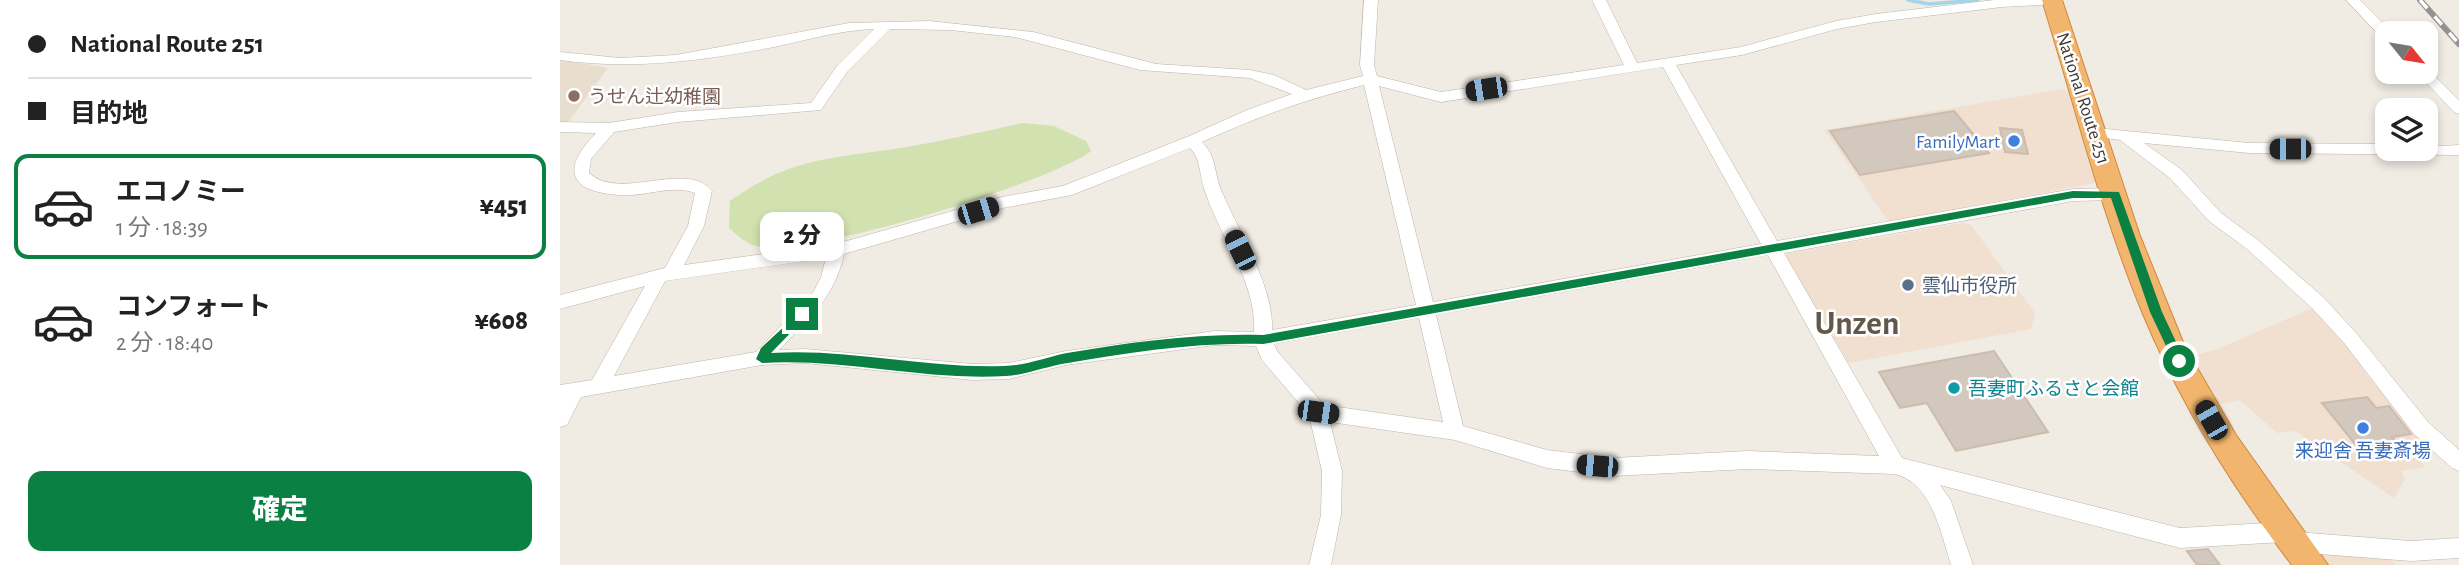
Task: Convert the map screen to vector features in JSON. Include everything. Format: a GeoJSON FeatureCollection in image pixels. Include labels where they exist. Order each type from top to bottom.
{"type":"FeatureCollection","features":[{"type":"Feature","properties":{"kind":"highway","name":"National Route 251"},"geometry":{"type":"LineString","coordinates":[[2053,0],[2156,312],[2191,386],[2236,460],[2312,565]]}},
{"type":"Feature","properties":{"kind":"street"},"geometry":{"type":"LineString","coordinates":[[1371,0],[1367,65],[1455,432]]}},
{"type":"Feature","properties":{"kind":"street"},"geometry":{"type":"LineString","coordinates":[[1599,0],[1632,67]]}},
{"type":"Feature","properties":{"kind":"street"},"geometry":{"type":"LineString","coordinates":[[560,302],[665,275],[836,250],[1002,203],[1066,191],[1192,141],[1252,113],[1304,95],[1370,79],[1441,97],[1741,51],[1836,25],[1876,18],[2001,3],[2053,0]]}},
{"type":"Feature","properties":{"kind":"street"},"geometry":{"type":"LineString","coordinates":[[2353,0],[2375,23]]}},
{"type":"Feature","properties":{"kind":"street"},"geometry":{"type":"LineString","coordinates":[[560,127],[609,128],[678,117],[816,107],[842,69],[886,25]]}},
{"type":"Feature","properties":{"kind":"street"},"geometry":{"type":"LineString","coordinates":[[560,56],[618,63],[653,63],[856,26],[991,30],[1032,36],[1142,66],[1181,72],[1265,75],[1284,81],[1304,95]]}},
{"type":"Feature","properties":{"kind":"street"},"geometry":{"type":"LineString","coordinates":[[1667,62],[1773,249],[1903,467],[1941,501],[1962,565]]}},
{"type":"Feature","properties":{"kind":"street"},"geometry":{"type":"LineString","coordinates":[[2435,84],[2459,109]]}},
{"type":"Feature","properties":{"kind":"street"},"geometry":{"type":"LineString","coordinates":[[598,387],[696,226],[704,191],[690,184],[619,190],[587,182],[580,177],[578,170],[581,160],[609,128]]}},
{"type":"Feature","properties":{"kind":"street"},"geometry":{"type":"LineString","coordinates":[[2095,133],[2249,148],[2459,150]]}},
{"type":"Feature","properties":{"kind":"street"},"geometry":{"type":"LineString","coordinates":[[2126,137],[2176,174],[2215,217],[2253,245],[2318,303],[2351,339],[2421,428],[2459,462]]}},
{"type":"Feature","properties":{"kind":"street"},"geometry":{"type":"LineString","coordinates":[[1192,141],[1204,153],[1212,189],[1240,250],[1264,314],[1263,339],[1269,355],[1318,412],[1332,471],[1331,515],[1320,565]]}},
{"type":"Feature","properties":{"kind":"street"},"geometry":{"type":"LineString","coordinates":[[560,419],[567,392],[762,359],[805,356],[974,372],[1009,371],[1066,358],[1215,338],[1263,339],[2073,195],[2115,194]]}},
{"type":"Feature","properties":{"kind":"street"},"geometry":{"type":"LineString","coordinates":[[762,359],[766,351],[820,296],[830,277],[836,250]]}},
{"type":"Feature","properties":{"kind":"street"},"geometry":{"type":"LineString","coordinates":[[1318,412],[1455,432],[1547,459],[1613,467],[1748,460],[1903,467],[2180,538],[2290,537],[2412,551],[2459,548]]}},
{"type":"Feature","properties":{"kind":"shaded area","name":"うせん辻幼稚園"},"geometry":{"type":"Polygon","coordinates":[[[560,59],[608,68],[566,125],[560,124],[560,59]]]}},
{"type":"Feature","properties":{"kind":"shaded area"},"geometry":{"type":"Polygon","coordinates":[[[2063,89],[2069,92],[2097,179],[2094,183],[1889,222],[1825,130],[2063,89]]]}},
{"type":"Feature","properties":{"kind":"shaded area","name":"雲仙市役所"},"geometry":{"type":"Polygon","coordinates":[[[1962,223],[1971,225],[2035,313],[2031,329],[1849,363],[1785,257],[1786,254],[1962,223]]]}},
{"type":"Feature","properties":{"kind":"shaded area"},"geometry":{"type":"Polygon","coordinates":[[[2315,307],[2343,338],[2367,375],[2429,443],[2408,447],[2425,467],[2401,471],[2405,479],[2394,498],[2296,431],[2277,433],[2240,400],[2213,405],[2187,357],[2215,350],[2315,307]]]}},
{"type":"Feature","properties":{"kind":"shaded area"},"geometry":{"type":"Polygon","coordinates":[[[2316,553],[2390,555],[2395,565],[2326,565],[2316,553]]]}},
{"type":"Feature","properties":{"kind":"green space"},"geometry":{"type":"Polygon","coordinates":[[[1022,123],[1054,126],[1086,141],[1091,151],[1067,165],[977,199],[866,232],[775,247],[750,244],[729,228],[730,201],[792,168],[832,158],[916,145],[1022,123]]]}},
{"type":"Feature","properties":{"kind":"building"},"geometry":{"type":"Polygon","coordinates":[[[1954,111],[1989,153],[1860,175],[1830,131],[1954,111]]]}},
{"type":"Feature","properties":{"kind":"building","name":"FamilyMart"},"geometry":{"type":"Polygon","coordinates":[[[2000,128],[2022,130],[2028,154],[2005,152],[2000,128]]]}},
{"type":"Feature","properties":{"kind":"building","name":"吾妻町ふるさと会館"},"geometry":{"type":"Polygon","coordinates":[[[1994,351],[2048,432],[1956,451],[1927,403],[1900,408],[1879,372],[1994,351]]]}},
{"type":"Feature","properties":{"kind":"building","name":"来迎舎 吾妻斎場"},"geometry":{"type":"Polygon","coordinates":[[[2367,397],[2376,408],[2389,406],[2411,434],[2392,437],[2397,443],[2359,449],[2322,403],[2367,397]]]}},
{"type":"Feature","properties":{"kind":"building"},"geometry":{"type":"Polygon","coordinates":[[[2208,549],[2220,565],[2197,565],[2187,551],[2208,549]]]}},
{"type":"Feature","properties":{"kind":"waterway"},"geometry":{"type":"LineString","coordinates":[[1908,0],[1929,4],[1978,0]]}},
{"type":"Feature","properties":{"kind":"railway"},"geometry":{"type":"LineString","coordinates":[[2420,0],[2459,44]]}},
{"type":"Feature","properties":{"kind":"place","name":"うせん辻幼稚園"},"geometry":{"type":"Point","coordinates":[574,96]}},
{"type":"Feature","properties":{"kind":"place","name":"FamilyMart"},"geometry":{"type":"Point","coordinates":[2014,141]}},
{"type":"Feature","properties":{"kind":"place","name":"雲仙市役所"},"geometry":{"type":"Point","coordinates":[1908,285]}},
{"type":"Feature","properties":{"kind":"place","name":"吾妻町ふるさと会館"},"geometry":{"type":"Point","coordinates":[1954,388]}},
{"type":"Feature","properties":{"kind":"place","name":"来迎舎 吾妻斎場"},"geometry":{"type":"Point","coordinates":[2363,428]}},
{"type":"Feature","properties":{"kind":"district","name":"Unzen"},"geometry":{"type":"Point","coordinates":[1857,322]}},
{"type":"Feature","properties":{"kind":"route"},"geometry":{"type":"LineString","coordinates":[[802,314],[766,351],[762,359],[805,356],[974,372],[1009,371],[1066,358],[1215,338],[1263,339],[2073,195],[2115,194],[2156,312],[2179,361]]}}]}
